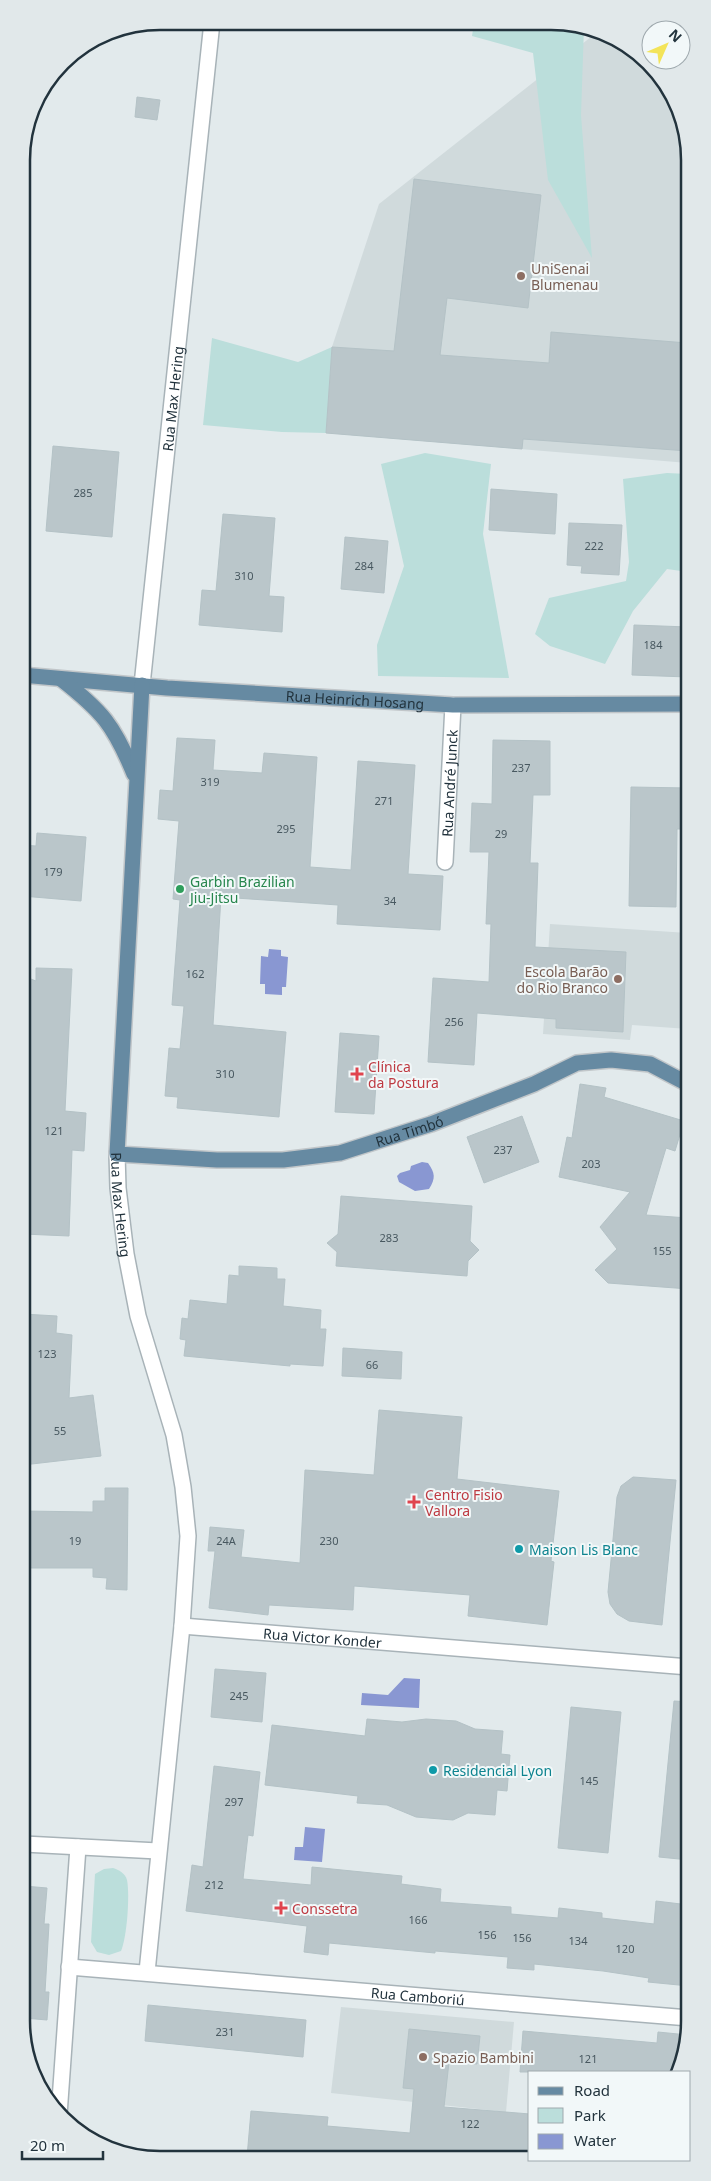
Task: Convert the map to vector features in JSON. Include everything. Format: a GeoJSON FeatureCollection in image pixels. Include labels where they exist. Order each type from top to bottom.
{"type":"FeatureCollection","features":[{"type":"Feature","properties":{"kind":"main road","name":"Rua Heinrich Hosang"},"geometry":{"type":"LineString","coordinates":[[30,676],[142,686],[453,705],[681,704]]}},
{"type":"Feature","properties":{"kind":"main road","name":"Rua Max Hering"},"geometry":{"type":"LineString","coordinates":[[60,678],[90,702],[109,722],[122,744],[136,778]]}},
{"type":"Feature","properties":{"kind":"main road","name":"Rua Max Hering"},"geometry":{"type":"LineString","coordinates":[[117,1154],[142,686]]}},
{"type":"Feature","properties":{"kind":"main road","name":"Rua Timbó"},"geometry":{"type":"LineString","coordinates":[[117,1154],[236,1160],[283,1160],[340,1153],[431,1124],[534,1084],[577,1063],[611,1060],[650,1064],[681,1080]]}},
{"type":"Feature","properties":{"kind":"street","name":"Rua Max Hering"},"geometry":{"type":"LineString","coordinates":[[142,686],[211,30]]}},
{"type":"Feature","properties":{"kind":"street","name":"Rua André Junck"},"geometry":{"type":"LineString","coordinates":[[445,862],[453,705]]}},
{"type":"Feature","properties":{"kind":"street","name":"Rua Max Hering"},"geometry":{"type":"LineString","coordinates":[[117,1154],[118,1188],[126,1254],[138,1316],[174,1435],[183,1487],[188,1536],[182,1626]]}},
{"type":"Feature","properties":{"kind":"street","name":"Rua Victor Konder"},"geometry":{"type":"LineString","coordinates":[[182,1626],[681,1666]]}},
{"type":"Feature","properties":{"kind":"street"},"geometry":{"type":"LineString","coordinates":[[147,1972],[182,1626]]}},
{"type":"Feature","properties":{"kind":"street"},"geometry":{"type":"LineString","coordinates":[[30,1844],[158,1851]]}},
{"type":"Feature","properties":{"kind":"street"},"geometry":{"type":"LineString","coordinates":[[61,2104],[78,1847]]}},
{"type":"Feature","properties":{"kind":"street","name":"Rua Camboriú"},"geometry":{"type":"LineString","coordinates":[[70,1966],[681,2017]]}},
{"type":"Feature","properties":{"kind":"shaded area","name":"UniSenai Blumenau"},"geometry":{"type":"Polygon","coordinates":[[[591,37],[616,47],[641,66],[641,70],[645,70],[664,95],[671,110],[681,152],[681,462],[326,433],[332,347],[379,204],[591,37]]]}},
{"type":"Feature","properties":{"kind":"shaded area","name":"Escola Barão do Rio Branco"},"geometry":{"type":"Polygon","coordinates":[[[550,924],[681,933],[681,1028],[632,1025],[630,1040],[543,1034],[550,924]]]}},
{"type":"Feature","properties":{"kind":"shaded area","name":"Spazio Bambini"},"geometry":{"type":"Polygon","coordinates":[[[341,2007],[514,2022],[506,2112],[331,2093],[341,2007]]]}},
{"type":"Feature","properties":{"kind":"green space"},"geometry":{"type":"Polygon","coordinates":[[[473,30],[559,30],[584,34],[581,115],[592,258],[548,180],[533,53],[472,36],[473,30]]]}},
{"type":"Feature","properties":{"kind":"green space"},"geometry":{"type":"Polygon","coordinates":[[[212,338],[298,362],[332,347],[326,433],[282,432],[203,425],[212,338]]]}},
{"type":"Feature","properties":{"kind":"green space"},"geometry":{"type":"Polygon","coordinates":[[[425,453],[491,464],[483,534],[509,678],[378,676],[377,645],[404,566],[381,464],[425,453]]]}},
{"type":"Feature","properties":{"kind":"green space"},"geometry":{"type":"Polygon","coordinates":[[[667,473],[681,474],[681,571],[667,569],[633,611],[605,664],[550,646],[535,634],[549,598],[626,581],[629,562],[623,479],[667,473]]]}},
{"type":"Feature","properties":{"kind":"green space"},"geometry":{"type":"Polygon","coordinates":[[[113,1868],[125,1875],[128,1887],[128,1905],[125,1936],[121,1951],[109,1955],[97,1952],[91,1942],[95,1874],[104,1869],[113,1868]]]}},
{"type":"Feature","properties":{"kind":"water"},"geometry":{"type":"Polygon","coordinates":[[[269,949],[281,950],[281,956],[288,957],[286,987],[282,987],[282,995],[265,994],[265,984],[260,984],[261,956],[268,957],[269,949]]]}},
{"type":"Feature","properties":{"kind":"water"},"geometry":{"type":"Polygon","coordinates":[[[422,1162],[428,1163],[433,1173],[434,1179],[429,1189],[415,1191],[399,1182],[397,1176],[400,1173],[410,1170],[411,1166],[422,1162]]]}},
{"type":"Feature","properties":{"kind":"water"},"geometry":{"type":"Polygon","coordinates":[[[404,1678],[420,1679],[419,1708],[361,1705],[362,1693],[388,1695],[404,1678]]]}},
{"type":"Feature","properties":{"kind":"water"},"geometry":{"type":"Polygon","coordinates":[[[305,1827],[325,1829],[322,1862],[294,1860],[295,1847],[303,1847],[305,1827]]]}},
{"type":"Feature","properties":{"kind":"building"},"geometry":{"type":"Polygon","coordinates":[[[137,97],[160,100],[157,120],[135,117],[137,97]]]}},
{"type":"Feature","properties":{"kind":"building"},"geometry":{"type":"Polygon","coordinates":[[[414,179],[541,195],[528,308],[447,298],[440,355],[549,363],[551,332],[681,343],[681,450],[523,439],[522,449],[326,433],[332,347],[394,351],[414,179]]]}},
{"type":"Feature","properties":{"kind":"building"},"geometry":{"type":"Polygon","coordinates":[[[53,446],[119,452],[112,537],[46,531],[53,446]]]}},
{"type":"Feature","properties":{"kind":"building"},"geometry":{"type":"Polygon","coordinates":[[[491,489],[557,494],[555,534],[489,530],[491,489]]]}},
{"type":"Feature","properties":{"kind":"building"},"geometry":{"type":"Polygon","coordinates":[[[223,514],[275,518],[269,596],[284,597],[282,632],[199,625],[202,590],[216,591],[223,514]]]}},
{"type":"Feature","properties":{"kind":"building"},"geometry":{"type":"Polygon","coordinates":[[[569,523],[622,525],[619,575],[581,573],[582,566],[567,565],[569,523]]]}},
{"type":"Feature","properties":{"kind":"building"},"geometry":{"type":"Polygon","coordinates":[[[345,537],[388,541],[384,593],[341,589],[345,537]]]}},
{"type":"Feature","properties":{"kind":"building"},"geometry":{"type":"Polygon","coordinates":[[[634,625],[681,627],[681,677],[632,675],[634,625]]]}},
{"type":"Feature","properties":{"kind":"building"},"geometry":{"type":"Polygon","coordinates":[[[177,738],[215,740],[213,770],[262,773],[264,753],[317,757],[310,867],[351,870],[358,761],[415,765],[408,874],[443,876],[440,930],[337,924],[338,905],[221,897],[213,1025],[286,1032],[279,1117],[177,1108],[178,1097],[165,1096],[169,1048],[180,1049],[184,1006],[172,1005],[180,900],[173,899],[179,821],[158,819],[160,790],[173,791],[177,738]]]}},
{"type":"Feature","properties":{"kind":"building"},"geometry":{"type":"Polygon","coordinates":[[[493,740],[550,741],[550,795],[533,795],[530,863],[538,863],[535,947],[626,952],[623,1032],[556,1028],[556,1019],[477,1013],[474,1065],[428,1062],[433,978],[489,982],[491,924],[486,924],[489,852],[470,852],[472,803],[492,804],[493,740]]]}},
{"type":"Feature","properties":{"kind":"building"},"geometry":{"type":"Polygon","coordinates":[[[631,787],[681,788],[681,829],[677,829],[676,907],[629,906],[631,787]]]}},
{"type":"Feature","properties":{"kind":"building"},"geometry":{"type":"Polygon","coordinates":[[[37,833],[86,837],[81,901],[30,897],[30,846],[36,846],[37,833]]]}},
{"type":"Feature","properties":{"kind":"building"},"geometry":{"type":"Polygon","coordinates":[[[36,968],[72,969],[65,1111],[86,1113],[84,1151],[72,1150],[69,1236],[30,1234],[30,979],[36,981],[36,968]]]}},
{"type":"Feature","properties":{"kind":"building","name":"Clínica da Postura"},"geometry":{"type":"Polygon","coordinates":[[[340,1033],[379,1036],[374,1114],[335,1112],[340,1033]]]}},
{"type":"Feature","properties":{"kind":"building"},"geometry":{"type":"Polygon","coordinates":[[[580,1084],[606,1088],[604,1097],[681,1120],[681,1131],[675,1151],[666,1148],[646,1215],[681,1218],[681,1288],[608,1283],[595,1270],[617,1249],[600,1227],[630,1192],[559,1177],[567,1137],[572,1138],[580,1084]]]}},
{"type":"Feature","properties":{"kind":"building"},"geometry":{"type":"Polygon","coordinates":[[[522,1116],[539,1162],[484,1183],[467,1137],[522,1116]]]}},
{"type":"Feature","properties":{"kind":"building"},"geometry":{"type":"Polygon","coordinates":[[[341,1196],[472,1206],[470,1241],[479,1250],[468,1261],[467,1276],[336,1266],[337,1252],[327,1243],[338,1234],[341,1196]]]}},
{"type":"Feature","properties":{"kind":"building"},"geometry":{"type":"Polygon","coordinates":[[[239,1266],[277,1268],[277,1279],[285,1279],[283,1306],[321,1310],[320,1329],[326,1329],[323,1366],[290,1364],[290,1366],[184,1356],[186,1340],[180,1339],[182,1318],[188,1319],[190,1300],[227,1304],[229,1275],[239,1276],[239,1266]]]}},
{"type":"Feature","properties":{"kind":"building"},"geometry":{"type":"Polygon","coordinates":[[[30,1314],[57,1316],[56,1333],[72,1335],[69,1398],[93,1395],[101,1456],[30,1464],[30,1314]]]}},
{"type":"Feature","properties":{"kind":"building"},"geometry":{"type":"Polygon","coordinates":[[[343,1348],[402,1352],[401,1379],[342,1376],[343,1348]]]}},
{"type":"Feature","properties":{"kind":"building"},"geometry":{"type":"Polygon","coordinates":[[[379,1410],[462,1417],[457,1479],[559,1491],[551,1561],[554,1562],[547,1625],[468,1616],[470,1595],[354,1586],[353,1610],[269,1605],[268,1615],[209,1608],[215,1551],[208,1551],[210,1527],[244,1530],[241,1557],[300,1563],[305,1470],[374,1475],[379,1410]]]}},
{"type":"Feature","properties":{"kind":"building"},"geometry":{"type":"Polygon","coordinates":[[[633,1477],[676,1480],[662,1625],[629,1621],[617,1614],[610,1604],[608,1592],[617,1497],[621,1486],[633,1477]]]}},
{"type":"Feature","properties":{"kind":"building"},"geometry":{"type":"Polygon","coordinates":[[[105,1488],[128,1488],[127,1590],[106,1589],[107,1578],[93,1577],[93,1568],[30,1568],[30,1511],[93,1512],[93,1501],[105,1501],[105,1488]]]}},
{"type":"Feature","properties":{"kind":"building"},"geometry":{"type":"Polygon","coordinates":[[[215,1669],[266,1673],[262,1722],[211,1717],[215,1669]]]}},
{"type":"Feature","properties":{"kind":"building"},"geometry":{"type":"Polygon","coordinates":[[[674,1701],[681,1701],[681,1859],[659,1857],[674,1701]]]}},
{"type":"Feature","properties":{"kind":"building"},"geometry":{"type":"Polygon","coordinates":[[[571,1707],[621,1712],[608,1853],[558,1848],[571,1707]]]}},
{"type":"Feature","properties":{"kind":"building","name":"Residencial Lyon"},"geometry":{"type":"Polygon","coordinates":[[[367,1719],[402,1722],[426,1719],[456,1721],[475,1729],[503,1731],[501,1754],[510,1755],[507,1791],[497,1790],[495,1815],[468,1813],[453,1820],[416,1817],[387,1805],[357,1803],[358,1796],[265,1785],[272,1725],[365,1736],[367,1719]]]}},
{"type":"Feature","properties":{"kind":"building"},"geometry":{"type":"Polygon","coordinates":[[[214,1766],[260,1772],[253,1836],[248,1835],[243,1879],[311,1885],[312,1867],[402,1876],[401,1884],[441,1889],[440,1902],[511,1907],[511,1914],[558,1918],[559,1908],[602,1913],[602,1918],[654,1924],[656,1901],[681,1904],[681,1985],[648,1982],[649,1978],[603,1971],[534,1964],[534,1970],[507,1968],[508,1957],[435,1951],[435,1953],[329,1943],[328,1955],[304,1952],[307,1926],[186,1911],[192,1865],[203,1867],[214,1766]]]}},
{"type":"Feature","properties":{"kind":"building"},"geometry":{"type":"Polygon","coordinates":[[[30,1887],[47,1888],[44,1924],[49,1924],[45,1992],[49,1992],[47,2020],[30,2019],[30,1887]]]}},
{"type":"Feature","properties":{"kind":"building"},"geometry":{"type":"Polygon","coordinates":[[[148,2005],[306,2020],[303,2057],[145,2041],[148,2005]]]}},
{"type":"Feature","properties":{"kind":"building"},"geometry":{"type":"Polygon","coordinates":[[[409,2029],[480,2036],[477,2064],[449,2062],[444,2107],[528,2114],[528,2151],[248,2151],[251,2111],[328,2117],[327,2126],[410,2133],[414,2089],[403,2088],[409,2029]]]}},
{"type":"Feature","properties":{"kind":"building"},"geometry":{"type":"Polygon","coordinates":[[[523,2031],[657,2043],[658,2032],[680,2034],[677,2054],[671,2071],[520,2072],[523,2031]]]}},
{"type":"Feature","properties":{"kind":"place","name":"UniSenai Blumenau"},"geometry":{"type":"Point","coordinates":[521,276]}},
{"type":"Feature","properties":{"kind":"place","name":"Garbin Brazilian Jiu-Jitsu"},"geometry":{"type":"Point","coordinates":[180,889]}},
{"type":"Feature","properties":{"kind":"place","name":"Escola Barão do Rio Branco"},"geometry":{"type":"Point","coordinates":[618,979]}},
{"type":"Feature","properties":{"kind":"place","name":"Clínica da Postura"},"geometry":{"type":"Point","coordinates":[357,1074]}},
{"type":"Feature","properties":{"kind":"place","name":"Centro Fisio Vallora"},"geometry":{"type":"Point","coordinates":[414,1502]}},
{"type":"Feature","properties":{"kind":"place","name":"Maison Lis Blanc"},"geometry":{"type":"Point","coordinates":[519,1549]}},
{"type":"Feature","properties":{"kind":"place","name":"Residencial Lyon"},"geometry":{"type":"Point","coordinates":[433,1770]}},
{"type":"Feature","properties":{"kind":"place","name":"Conssetra"},"geometry":{"type":"Point","coordinates":[281,1908]}},
{"type":"Feature","properties":{"kind":"place","name":"Spazio Bambini"},"geometry":{"type":"Point","coordinates":[423,2057]}}]}
